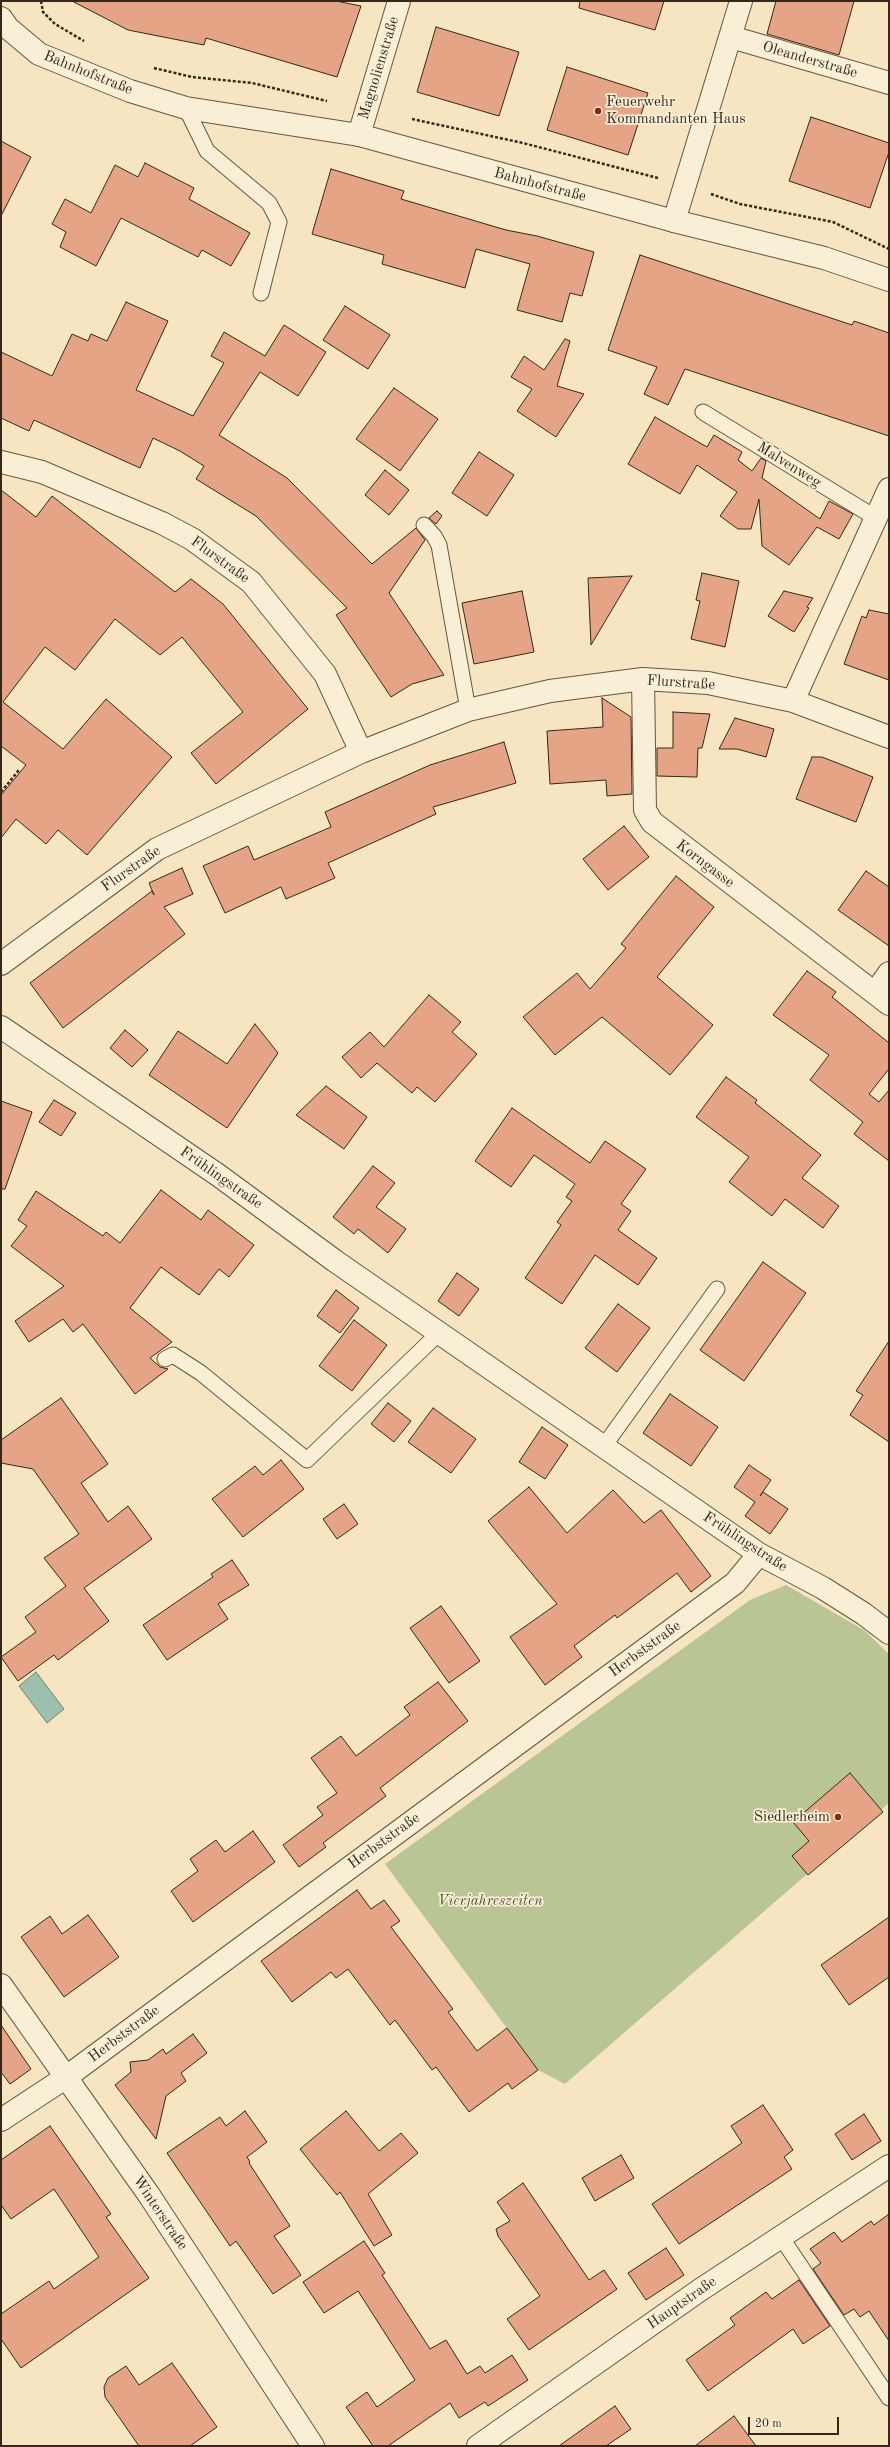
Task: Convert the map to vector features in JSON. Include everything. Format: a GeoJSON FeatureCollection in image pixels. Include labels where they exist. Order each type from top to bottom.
{"type":"FeatureCollection","features":[{"type":"Feature","properties":{"kind":"street","name":"Magnolienstraße"},"geometry":{"type":"LineString","coordinates":[[359,135],[400,1]]}},
{"type":"Feature","properties":{"kind":"street"},"geometry":{"type":"LineString","coordinates":[[674,221],[741,1]]}},
{"type":"Feature","properties":{"kind":"street","name":"Bahnhofstraße"},"geometry":{"type":"LineString","coordinates":[[1,18],[8,28],[39,54],[130,91],[186,108],[359,135],[674,221],[824,258],[889,280]]}},
{"type":"Feature","properties":{"kind":"street","name":"Oleanderstraße"},"geometry":{"type":"LineString","coordinates":[[731,37],[889,83]]}},
{"type":"Feature","properties":{"kind":"street","name":"Flurstraße"},"geometry":{"type":"LineString","coordinates":[[1,462],[42,472],[162,523],[192,539],[251,582],[325,674],[361,752]]}},
{"type":"Feature","properties":{"kind":"street"},"geometry":{"type":"LineString","coordinates":[[793,701],[889,489]]}},
{"type":"Feature","properties":{"kind":"street","name":"Flurstraße"},"geometry":{"type":"LineString","coordinates":[[1,964],[157,849],[361,752],[468,710],[550,691],[643,679],[708,683],[793,701],[889,737]]}},
{"type":"Feature","properties":{"kind":"street","name":"Korngasse"},"geometry":{"type":"LineString","coordinates":[[643,679],[645,810],[652,822],[882,998],[889,973]]}},
{"type":"Feature","properties":{"kind":"street","name":"Frühlingstraße"},"geometry":{"type":"LineString","coordinates":[[1,1027],[218,1174],[335,1261],[440,1332],[759,1554],[823,1588],[864,1614],[889,1633]]}},
{"type":"Feature","properties":{"kind":"street","name":"Herbststraße"},"geometry":{"type":"LineString","coordinates":[[1,2120],[65,2078],[735,1583],[759,1554]]}},
{"type":"Feature","properties":{"kind":"street","name":"Winterstraße"},"geometry":{"type":"LineString","coordinates":[[1,1985],[65,2078],[149,2195],[313,2446]]}},
{"type":"Feature","properties":{"kind":"street","name":"Hauptstraße"},"geometry":{"type":"LineString","coordinates":[[478,2446],[700,2290],[889,2166]]}},
{"type":"Feature","properties":{"kind":"lane"},"geometry":{"type":"LineString","coordinates":[[186,108],[207,151],[269,203],[279,222],[261,293]]}},
{"type":"Feature","properties":{"kind":"lane","name":"Malvenweg"},"geometry":{"type":"LineString","coordinates":[[703,412],[876,518]]}},
{"type":"Feature","properties":{"kind":"lane"},"geometry":{"type":"LineString","coordinates":[[424,525],[439,545],[468,710]]}},
{"type":"Feature","properties":{"kind":"lane"},"geometry":{"type":"LineString","coordinates":[[604,1446],[717,1289]]}},
{"type":"Feature","properties":{"kind":"lane"},"geometry":{"type":"LineString","coordinates":[[165,1359],[173,1356],[201,1374],[308,1460],[440,1332]]}},
{"type":"Feature","properties":{"kind":"lane"},"geometry":{"type":"LineString","coordinates":[[781,2237],[889,2398]]}},
{"type":"Feature","properties":{"kind":"path"},"geometry":{"type":"LineString","coordinates":[[1,792],[19,770]]}},
{"type":"Feature","properties":{"kind":"green space","name":"Vierjahreszeiten"},"geometry":{"type":"Polygon","coordinates":[[[786,1585],[864,1630],[889,1654],[889,1803],[565,2084],[538,2070],[385,1864],[750,1600],[786,1585]]]}},
{"type":"Feature","properties":{"kind":"shaded area"},"geometry":{"type":"Polygon","coordinates":[[[36,1672],[64,1709],[47,1723],[19,1686],[36,1672]]]}},
{"type":"Feature","properties":{"kind":"building"},"geometry":{"type":"Polygon","coordinates":[[[72,1],[336,1],[361,6],[337,77],[206,38],[204,45],[128,30],[72,1]]]}},
{"type":"Feature","properties":{"kind":"building"},"geometry":{"type":"Polygon","coordinates":[[[580,1],[664,1],[655,30],[579,8],[580,1]]]}},
{"type":"Feature","properties":{"kind":"building"},"geometry":{"type":"Polygon","coordinates":[[[776,1],[854,1],[839,55],[767,34],[776,1]]]}},
{"type":"Feature","properties":{"kind":"building"},"geometry":{"type":"Polygon","coordinates":[[[436,27],[519,52],[499,116],[417,92],[436,27]]]}},
{"type":"Feature","properties":{"kind":"building","name":"Feuerwehr Kommandanten Haus"},"geometry":{"type":"Polygon","coordinates":[[[567,67],[648,93],[628,155],[547,130],[567,67]]]}},
{"type":"Feature","properties":{"kind":"building"},"geometry":{"type":"Polygon","coordinates":[[[811,117],[889,143],[889,152],[870,208],[789,181],[811,117]]]}},
{"type":"Feature","properties":{"kind":"building"},"geometry":{"type":"Polygon","coordinates":[[[1,141],[31,157],[1,216],[1,141]]]}},
{"type":"Feature","properties":{"kind":"building"},"geometry":{"type":"Polygon","coordinates":[[[145,163],[194,188],[189,199],[250,233],[231,266],[202,250],[198,257],[121,218],[96,266],[60,247],[66,232],[52,224],[65,199],[91,213],[115,165],[138,177],[145,163]]]}},
{"type":"Feature","properties":{"kind":"building"},"geometry":{"type":"Polygon","coordinates":[[[331,169],[404,191],[401,199],[506,230],[537,236],[594,252],[582,296],[570,293],[562,322],[517,310],[530,264],[476,249],[465,288],[382,264],[384,255],[312,234],[331,169]]]}},
{"type":"Feature","properties":{"kind":"building"},"geometry":{"type":"Polygon","coordinates":[[[640,255],[852,325],[854,321],[889,333],[889,436],[685,369],[668,405],[644,394],[657,367],[608,350],[640,255]]]}},
{"type":"Feature","properties":{"kind":"building"},"geometry":{"type":"Polygon","coordinates":[[[126,302],[168,321],[136,390],[193,416],[224,363],[211,356],[224,332],[265,356],[284,325],[326,352],[298,396],[260,372],[219,435],[287,478],[372,564],[416,528],[425,540],[389,593],[444,675],[412,684],[391,697],[336,615],[347,608],[256,516],[196,479],[204,466],[180,451],[153,438],[140,468],[34,420],[29,431],[1,418],[1,352],[52,376],[72,334],[88,341],[91,334],[107,341],[126,302]]]}},
{"type":"Feature","properties":{"kind":"building"},"geometry":{"type":"Polygon","coordinates":[[[345,306],[390,335],[368,369],[323,340],[345,306]]]}},
{"type":"Feature","properties":{"kind":"building"},"geometry":{"type":"Polygon","coordinates":[[[565,339],[570,341],[557,386],[584,394],[556,437],[517,411],[532,389],[511,377],[524,356],[544,370],[565,339]]]}},
{"type":"Feature","properties":{"kind":"building"},"geometry":{"type":"Polygon","coordinates":[[[394,388],[438,419],[400,471],[356,439],[394,388]]]}},
{"type":"Feature","properties":{"kind":"building"},"geometry":{"type":"Polygon","coordinates":[[[655,417],[707,447],[714,435],[742,452],[738,460],[752,471],[761,458],[766,461],[762,478],[820,519],[829,501],[853,514],[839,539],[817,527],[789,565],[762,546],[759,499],[751,529],[738,529],[720,516],[737,492],[697,465],[680,494],[628,464],[655,417]]]}},
{"type":"Feature","properties":{"kind":"building"},"geometry":{"type":"Polygon","coordinates":[[[479,452],[514,475],[487,516],[452,493],[479,452]]]}},
{"type":"Feature","properties":{"kind":"building"},"geometry":{"type":"Polygon","coordinates":[[[385,470],[409,490],[389,515],[365,495],[385,470]]]}},
{"type":"Feature","properties":{"kind":"building"},"geometry":{"type":"Polygon","coordinates":[[[1,490],[36,517],[52,496],[175,592],[191,579],[223,604],[308,709],[216,784],[191,753],[243,712],[182,637],[160,655],[115,619],[75,670],[45,647],[3,702],[63,749],[106,699],[172,757],[87,855],[58,830],[46,844],[16,819],[1,838],[1,795],[26,765],[1,746],[1,490]]]}},
{"type":"Feature","properties":{"kind":"building"},"geometry":{"type":"Polygon","coordinates":[[[437,511],[442,516],[436,524],[429,518],[437,511]]]}},
{"type":"Feature","properties":{"kind":"building"},"geometry":{"type":"Polygon","coordinates":[[[702,573],[739,581],[725,647],[691,639],[700,601],[696,600],[702,573]]]}},
{"type":"Feature","properties":{"kind":"building"},"geometry":{"type":"Polygon","coordinates":[[[632,576],[591,645],[588,578],[632,576]]]}},
{"type":"Feature","properties":{"kind":"building"},"geometry":{"type":"Polygon","coordinates":[[[522,591],[534,652],[474,664],[462,603],[522,591]]]}},
{"type":"Feature","properties":{"kind":"building"},"geometry":{"type":"Polygon","coordinates":[[[784,591],[813,598],[807,607],[809,608],[794,632],[768,616],[784,591]]]}},
{"type":"Feature","properties":{"kind":"building"},"geometry":{"type":"Polygon","coordinates":[[[869,610],[889,614],[889,680],[844,664],[862,616],[866,618],[869,610]]]}},
{"type":"Feature","properties":{"kind":"building"},"geometry":{"type":"Polygon","coordinates":[[[602,698],[631,717],[632,794],[607,796],[606,780],[550,784],[547,731],[603,727],[602,698]]]}},
{"type":"Feature","properties":{"kind":"building"},"geometry":{"type":"Polygon","coordinates":[[[673,712],[710,714],[702,748],[698,748],[697,777],[657,776],[657,748],[673,748],[673,712]]]}},
{"type":"Feature","properties":{"kind":"building"},"geometry":{"type":"Polygon","coordinates":[[[735,718],[774,729],[766,757],[737,749],[719,749],[735,718]]]}},
{"type":"Feature","properties":{"kind":"building"},"geometry":{"type":"Polygon","coordinates":[[[504,742],[516,783],[433,807],[436,814],[328,863],[335,878],[286,899],[281,887],[225,913],[203,866],[248,846],[254,860],[331,827],[325,812],[430,765],[504,742]]]}},
{"type":"Feature","properties":{"kind":"building"},"geometry":{"type":"Polygon","coordinates":[[[812,757],[822,757],[873,777],[856,822],[796,799],[812,757]]]}},
{"type":"Feature","properties":{"kind":"building"},"geometry":{"type":"Polygon","coordinates":[[[624,826],[649,857],[608,890],[583,859],[624,826]]]}},
{"type":"Feature","properties":{"kind":"building"},"geometry":{"type":"Polygon","coordinates":[[[182,868],[193,894],[164,907],[185,934],[63,1028],[30,983],[152,891],[154,895],[149,883],[182,868]]]}},
{"type":"Feature","properties":{"kind":"building"},"geometry":{"type":"Polygon","coordinates":[[[866,871],[889,887],[889,946],[838,910],[866,871]]]}},
{"type":"Feature","properties":{"kind":"building"},"geometry":{"type":"Polygon","coordinates":[[[676,876],[714,907],[657,977],[713,1025],[670,1075],[602,1017],[555,1055],[523,1017],[577,973],[590,989],[626,948],[621,944],[676,876]]]}},
{"type":"Feature","properties":{"kind":"building"},"geometry":{"type":"Polygon","coordinates":[[[807,971],[836,992],[832,997],[889,1043],[889,1069],[869,1094],[879,1102],[889,1090],[889,1161],[854,1134],[863,1122],[810,1080],[829,1055],[773,1015],[807,971]]]}},
{"type":"Feature","properties":{"kind":"building"},"geometry":{"type":"Polygon","coordinates":[[[429,995],[461,1022],[452,1032],[477,1054],[435,1102],[417,1087],[412,1093],[377,1063],[361,1078],[342,1057],[370,1032],[384,1047],[429,995]]]}},
{"type":"Feature","properties":{"kind":"building"},"geometry":{"type":"Polygon","coordinates":[[[255,1024],[278,1053],[227,1128],[149,1075],[178,1031],[227,1064],[255,1024]]]}},
{"type":"Feature","properties":{"kind":"building"},"geometry":{"type":"Polygon","coordinates":[[[125,1030],[148,1050],[132,1067],[110,1048],[125,1030]]]}},
{"type":"Feature","properties":{"kind":"building"},"geometry":{"type":"Polygon","coordinates":[[[726,1077],[757,1100],[755,1103],[821,1155],[802,1178],[839,1206],[823,1228],[785,1199],[772,1216],[729,1182],[749,1157],[696,1117],[726,1077]]]}},
{"type":"Feature","properties":{"kind":"building"},"geometry":{"type":"Polygon","coordinates":[[[326,1086],[367,1117],[344,1149],[296,1115],[326,1086]]]}},
{"type":"Feature","properties":{"kind":"building"},"geometry":{"type":"Polygon","coordinates":[[[54,1100],[76,1113],[61,1136],[39,1122],[54,1100]]]}},
{"type":"Feature","properties":{"kind":"building"},"geometry":{"type":"Polygon","coordinates":[[[1,1101],[32,1112],[5,1189],[1,1189],[1,1101]]]}},
{"type":"Feature","properties":{"kind":"building"},"geometry":{"type":"Polygon","coordinates":[[[512,1108],[590,1163],[605,1141],[646,1169],[621,1204],[631,1211],[618,1230],[657,1258],[638,1285],[595,1255],[562,1304],[525,1278],[561,1225],[557,1222],[572,1201],[566,1197],[575,1184],[534,1155],[511,1187],[475,1161],[512,1108]]]}},
{"type":"Feature","properties":{"kind":"building"},"geometry":{"type":"Polygon","coordinates":[[[373,1166],[395,1183],[376,1207],[406,1229],[388,1253],[358,1229],[354,1234],[333,1217],[373,1166]]]}},
{"type":"Feature","properties":{"kind":"building"},"geometry":{"type":"Polygon","coordinates":[[[161,1190],[201,1220],[208,1210],[254,1245],[229,1277],[219,1269],[199,1295],[161,1267],[130,1308],[172,1342],[150,1358],[160,1367],[168,1369],[135,1394],[83,1324],[73,1332],[63,1319],[29,1342],[15,1321],[64,1286],[11,1246],[27,1226],[18,1220],[36,1191],[103,1236],[106,1232],[120,1243],[161,1190]]]}},
{"type":"Feature","properties":{"kind":"building"},"geometry":{"type":"Polygon","coordinates":[[[763,1262],[806,1293],[744,1381],[700,1350],[763,1262]]]}},
{"type":"Feature","properties":{"kind":"building"},"geometry":{"type":"Polygon","coordinates":[[[457,1273],[479,1289],[459,1316],[438,1301],[457,1273]]]}},
{"type":"Feature","properties":{"kind":"building"},"geometry":{"type":"Polygon","coordinates":[[[336,1290],[359,1308],[340,1333],[317,1316],[336,1290]]]}},
{"type":"Feature","properties":{"kind":"building"},"geometry":{"type":"Polygon","coordinates":[[[618,1304],[650,1328],[617,1372],[585,1348],[618,1304]]]}},
{"type":"Feature","properties":{"kind":"building"},"geometry":{"type":"Polygon","coordinates":[[[354,1320],[387,1345],[352,1391],[319,1366],[354,1320]]]}},
{"type":"Feature","properties":{"kind":"building"},"geometry":{"type":"Polygon","coordinates":[[[889,1341],[889,1442],[850,1415],[863,1395],[856,1391],[889,1341]]]}},
{"type":"Feature","properties":{"kind":"building"},"geometry":{"type":"Polygon","coordinates":[[[670,1394],[718,1427],[691,1466],[643,1433],[670,1394]]]}},
{"type":"Feature","properties":{"kind":"building"},"geometry":{"type":"Polygon","coordinates":[[[61,1398],[108,1464],[81,1483],[108,1522],[128,1506],[152,1539],[84,1588],[109,1621],[58,1660],[54,1655],[18,1681],[1,1657],[36,1632],[25,1617],[66,1586],[44,1558],[79,1534],[33,1469],[1,1463],[1,1440],[61,1398]]]}},
{"type":"Feature","properties":{"kind":"building"},"geometry":{"type":"Polygon","coordinates":[[[388,1403],[411,1421],[394,1442],[371,1424],[388,1403]]]}},
{"type":"Feature","properties":{"kind":"building"},"geometry":{"type":"Polygon","coordinates":[[[433,1408],[476,1439],[451,1473],[408,1442],[433,1408]]]}},
{"type":"Feature","properties":{"kind":"building"},"geometry":{"type":"Polygon","coordinates":[[[542,1427],[568,1445],[545,1479],[519,1462],[542,1427]]]}},
{"type":"Feature","properties":{"kind":"building"},"geometry":{"type":"Polygon","coordinates":[[[281,1460],[304,1489],[243,1537],[212,1499],[255,1466],[263,1475],[281,1460]]]}},
{"type":"Feature","properties":{"kind":"building"},"geometry":{"type":"Polygon","coordinates":[[[749,1465],[771,1480],[760,1496],[763,1492],[788,1509],[770,1534],[745,1516],[755,1502],[734,1487],[749,1465]]]}},
{"type":"Feature","properties":{"kind":"building"},"geometry":{"type":"Polygon","coordinates":[[[529,1487],[567,1533],[613,1490],[644,1523],[661,1510],[711,1576],[691,1592],[677,1573],[617,1618],[615,1615],[574,1646],[582,1657],[545,1685],[510,1637],[557,1604],[488,1521],[529,1487]]]}},
{"type":"Feature","properties":{"kind":"building"},"geometry":{"type":"Polygon","coordinates":[[[344,1504],[358,1524],[337,1539],[323,1519],[344,1504]]]}},
{"type":"Feature","properties":{"kind":"building"},"geometry":{"type":"Polygon","coordinates":[[[232,1560],[249,1585],[218,1604],[228,1619],[167,1660],[143,1625],[213,1577],[211,1574],[232,1560]]]}},
{"type":"Feature","properties":{"kind":"building"},"geometry":{"type":"Polygon","coordinates":[[[441,1606],[480,1661],[449,1683],[410,1628],[441,1606]]]}},
{"type":"Feature","properties":{"kind":"building"},"geometry":{"type":"Polygon","coordinates":[[[438,1682],[468,1721],[380,1788],[386,1796],[323,1843],[326,1847],[299,1867],[283,1845],[323,1815],[317,1807],[337,1793],[311,1758],[341,1736],[356,1756],[410,1715],[404,1707],[438,1682]]]}},
{"type":"Feature","properties":{"kind":"building","name":"Siedlerheim"},"geometry":{"type":"Polygon","coordinates":[[[850,1773],[883,1812],[808,1875],[792,1856],[809,1841],[793,1822],[850,1773]]]}},
{"type":"Feature","properties":{"kind":"building"},"geometry":{"type":"Polygon","coordinates":[[[253,1831],[275,1862],[193,1922],[171,1891],[198,1871],[190,1859],[216,1840],[225,1852],[253,1831]]]}},
{"type":"Feature","properties":{"kind":"building"},"geometry":{"type":"Polygon","coordinates":[[[357,1890],[371,1909],[384,1900],[400,1921],[391,1927],[453,2009],[448,2012],[477,2051],[507,2028],[538,2070],[512,2089],[508,2083],[469,2112],[436,2067],[432,2070],[395,2020],[390,2025],[348,1969],[336,1978],[331,1972],[292,2002],[261,1961],[357,1890]]]}},
{"type":"Feature","properties":{"kind":"building"},"geometry":{"type":"Polygon","coordinates":[[[88,1915],[119,1957],[64,1997],[21,1937],[50,1916],[62,1934],[88,1915]]]}},
{"type":"Feature","properties":{"kind":"building"},"geometry":{"type":"Polygon","coordinates":[[[889,1917],[889,1977],[849,2005],[821,1965],[889,1917]]]}},
{"type":"Feature","properties":{"kind":"building"},"geometry":{"type":"Polygon","coordinates":[[[1,2025],[31,2069],[10,2084],[1,2072],[1,2025]]]}},
{"type":"Feature","properties":{"kind":"building"},"geometry":{"type":"Polygon","coordinates":[[[193,2034],[207,2053],[181,2073],[186,2081],[166,2096],[156,2139],[115,2085],[131,2072],[130,2062],[148,2060],[163,2049],[166,2054],[193,2034]]]}},
{"type":"Feature","properties":{"kind":"building"},"geometry":{"type":"Polygon","coordinates":[[[763,2105],[793,2150],[784,2157],[792,2169],[679,2244],[652,2204],[742,2143],[731,2126],[763,2105]]]}},
{"type":"Feature","properties":{"kind":"building"},"geometry":{"type":"Polygon","coordinates":[[[245,2111],[267,2142],[247,2157],[250,2162],[249,2163],[290,2226],[274,2236],[301,2275],[273,2294],[236,2241],[230,2246],[167,2153],[220,2117],[226,2126],[245,2111]]]}},
{"type":"Feature","properties":{"kind":"building"},"geometry":{"type":"Polygon","coordinates":[[[346,2111],[379,2151],[401,2133],[418,2153],[368,2194],[392,2235],[374,2246],[340,2192],[337,2195],[300,2149],[346,2111]]]}},
{"type":"Feature","properties":{"kind":"building"},"geometry":{"type":"Polygon","coordinates":[[[864,2114],[881,2141],[852,2160],[835,2134],[864,2114]]]}},
{"type":"Feature","properties":{"kind":"building"},"geometry":{"type":"Polygon","coordinates":[[[50,2126],[111,2214],[106,2217],[149,2278],[21,2368],[1,2339],[1,2314],[49,2281],[54,2289],[99,2257],[54,2189],[11,2219],[1,2205],[1,2160],[50,2126]]]}},
{"type":"Feature","properties":{"kind":"building"},"geometry":{"type":"Polygon","coordinates":[[[621,2155],[634,2178],[595,2201],[582,2178],[621,2155]]]}},
{"type":"Feature","properties":{"kind":"building"},"geometry":{"type":"Polygon","coordinates":[[[523,2183],[589,2280],[604,2270],[617,2289],[529,2350],[507,2319],[540,2296],[498,2236],[496,2229],[510,2221],[497,2202],[523,2183]]]}},
{"type":"Feature","properties":{"kind":"building"},"geometry":{"type":"Polygon","coordinates":[[[889,2214],[889,2341],[869,2311],[860,2317],[854,2309],[844,2315],[813,2269],[821,2263],[810,2249],[834,2232],[842,2242],[871,2221],[874,2225],[889,2214]]]}},
{"type":"Feature","properties":{"kind":"building"},"geometry":{"type":"Polygon","coordinates":[[[364,2241],[385,2273],[382,2275],[430,2349],[446,2340],[467,2374],[480,2366],[485,2373],[512,2355],[528,2380],[488,2406],[485,2402],[459,2418],[450,2403],[388,2446],[373,2446],[346,2407],[367,2392],[377,2407],[415,2380],[358,2291],[324,2313],[303,2282],[364,2241]]]}},
{"type":"Feature","properties":{"kind":"building"},"geometry":{"type":"Polygon","coordinates":[[[666,2248],[684,2275],[646,2300],[628,2273],[666,2248]]]}},
{"type":"Feature","properties":{"kind":"building"},"geometry":{"type":"Polygon","coordinates":[[[799,2280],[830,2326],[803,2344],[793,2329],[708,2391],[686,2360],[735,2325],[730,2318],[766,2292],[772,2299],[799,2280]]]}},
{"type":"Feature","properties":{"kind":"building"},"geometry":{"type":"Polygon","coordinates":[[[172,2363],[217,2427],[190,2446],[139,2446],[105,2397],[104,2387],[108,2378],[126,2366],[139,2385],[172,2363]]]}},
{"type":"Feature","properties":{"kind":"building"},"geometry":{"type":"Polygon","coordinates":[[[615,2406],[631,2429],[606,2446],[559,2446],[615,2406]]]}},
{"type":"Feature","properties":{"kind":"building"},"geometry":{"type":"Polygon","coordinates":[[[734,2416],[756,2446],[695,2446],[734,2416]]]}},
{"type":"Feature","properties":{"kind":"place","name":"Feuerwehr Kommandanten Haus"},"geometry":{"type":"Point","coordinates":[598,111]}},
{"type":"Feature","properties":{"kind":"place","name":"Siedlerheim"},"geometry":{"type":"Point","coordinates":[838,1817]}}]}
